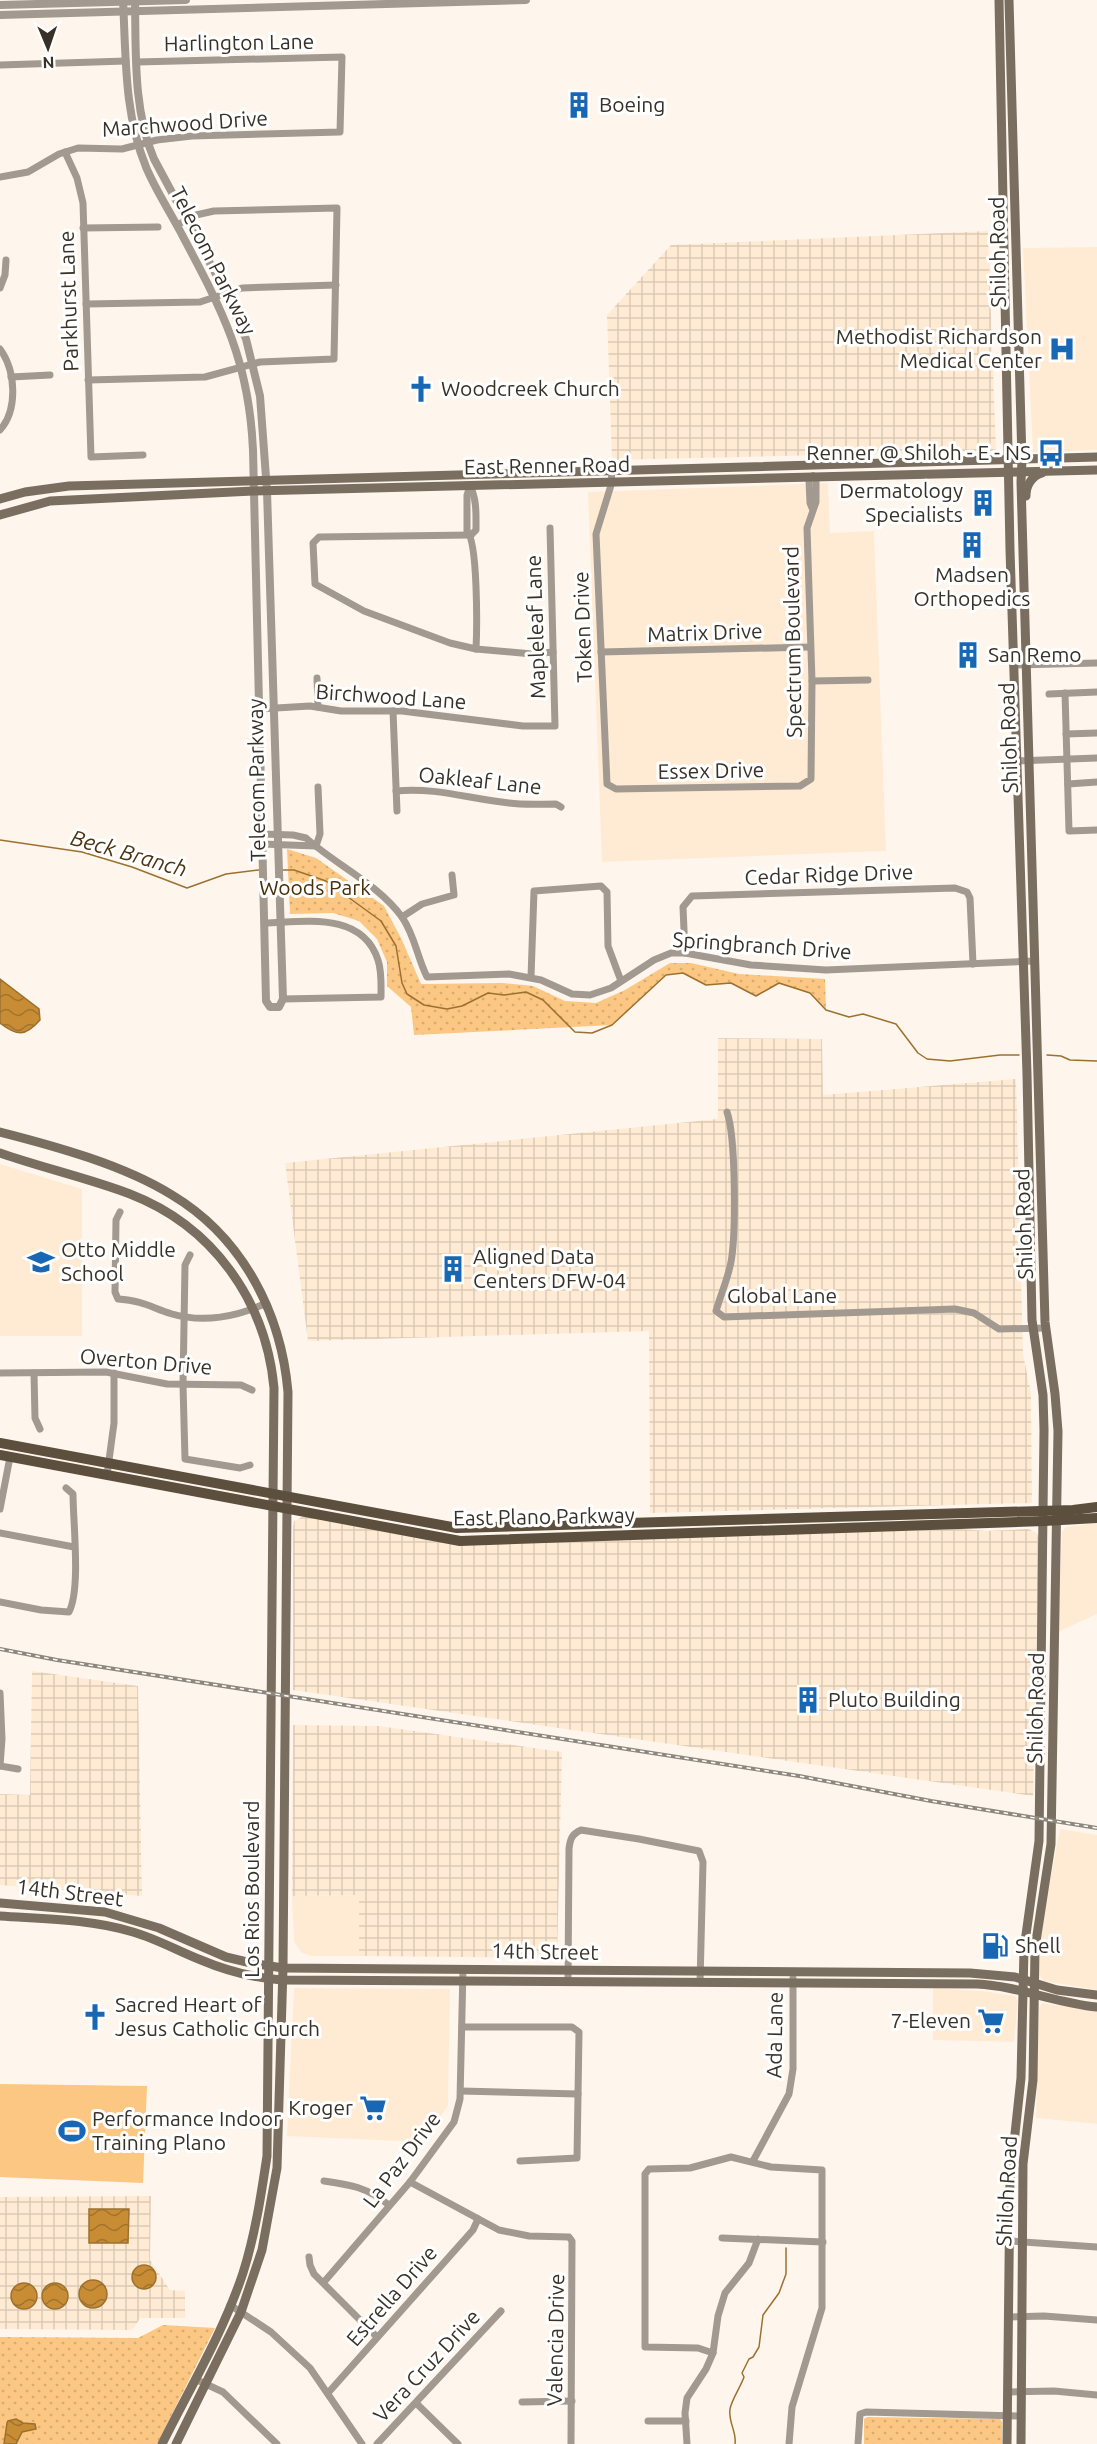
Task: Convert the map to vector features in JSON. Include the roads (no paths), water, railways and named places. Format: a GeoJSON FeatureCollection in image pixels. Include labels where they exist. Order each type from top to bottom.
{"type":"FeatureCollection","features":[{"type":"Feature","properties":{"kind":"main road","name":"Shiloh Road"},"geometry":{"type":"LineString","coordinates":[[999,0],[1011,571],[1028,1105],[1032,1329],[1043,1395],[1055,1624],[1053,1789],[1048,1869],[1037,1930],[1033,2080],[1023,2153],[1021,2444]]}},
{"type":"Feature","properties":{"kind":"main road","name":"Shiloh Road"},"geometry":{"type":"LineString","coordinates":[[1008,2444],[1010,2180],[1021,2079],[1022,1979],[1026,1928],[1036,1867],[1043,1623],[1057,1418],[1045,1328],[1025,665],[1010,0]]}},
{"type":"Feature","properties":{"kind":"main road"},"geometry":{"type":"LineString","coordinates":[[1004,231],[1015,234]]}},
{"type":"Feature","properties":{"kind":"main road"},"geometry":{"type":"LineString","coordinates":[[1007,375],[1018,375]]}},
{"type":"Feature","properties":{"kind":"main road","name":"East Renner Road"},"geometry":{"type":"LineString","coordinates":[[0,515],[50,501],[253,486],[266,480],[1097,458]]}},
{"type":"Feature","properties":{"kind":"main road"},"geometry":{"type":"LineString","coordinates":[[812,465],[813,477]]}},
{"type":"Feature","properties":{"kind":"main road","name":"East Renner Road"},"geometry":{"type":"LineString","coordinates":[[0,499],[25,492],[69,486],[253,486],[267,491],[1097,470]]}},
{"type":"Feature","properties":{"kind":"main road"},"geometry":{"type":"LineString","coordinates":[[1022,542],[1026,536],[1026,488],[1038,474],[1047,471]]}},
{"type":"Feature","properties":{"kind":"main road"},"geometry":{"type":"LineString","coordinates":[[469,475],[470,486]]}},
{"type":"Feature","properties":{"kind":"main road"},"geometry":{"type":"LineString","coordinates":[[1011,571],[1023,570]]}},
{"type":"Feature","properties":{"kind":"main road"},"geometry":{"type":"LineString","coordinates":[[1019,847],[1030,847]]}},
{"type":"Feature","properties":{"kind":"main road"},"geometry":{"type":"LineString","coordinates":[[1028,1105],[1039,1104]]}},
{"type":"Feature","properties":{"kind":"main road","name":"Los Rios Boulevard"},"geometry":{"type":"LineString","coordinates":[[0,1132],[119,1169],[172,1195],[200,1215],[221,1235],[250,1273],[266,1303],[280,1341],[286,1375],[285,1792],[281,2066],[277,2168],[262,2250],[241,2312],[176,2444]]}},
{"type":"Feature","properties":{"kind":"main road","name":"Los Rios Boulevard"},"geometry":{"type":"LineString","coordinates":[[0,1153],[130,1194],[153,1204],[190,1227],[222,1259],[244,1288],[267,1345],[273,1377],[268,1865],[269,2124],[262,2194],[242,2275],[215,2340],[162,2444]]}},
{"type":"Feature","properties":{"kind":"main road"},"geometry":{"type":"LineString","coordinates":[[68,1174],[74,1155]]}},
{"type":"Feature","properties":{"kind":"main road"},"geometry":{"type":"LineString","coordinates":[[1030,1241],[1043,1241]]}},
{"type":"Feature","properties":{"kind":"main road"},"geometry":{"type":"LineString","coordinates":[[273,1377],[286,1375]]}},
{"type":"Feature","properties":{"kind":"main road","name":"East Plano Parkway"},"geometry":{"type":"LineString","coordinates":[[0,1443],[110,1463],[272,1506],[451,1540],[481,1542],[842,1528],[920,1520],[1050,1516],[1097,1518]]}},
{"type":"Feature","properties":{"kind":"main road","name":"East Plano Parkway"},"geometry":{"type":"LineString","coordinates":[[5,1456],[107,1475],[286,1496],[457,1528],[842,1516],[920,1520]]}},
{"type":"Feature","properties":{"kind":"main road","name":"East Plano Parkway"},"geometry":{"type":"LineString","coordinates":[[1050,1516],[1097,1507]]}},
{"type":"Feature","properties":{"kind":"main road"},"geometry":{"type":"LineString","coordinates":[[842,1516],[842,1528]]}},
{"type":"Feature","properties":{"kind":"main road"},"geometry":{"type":"LineString","coordinates":[[391,1529],[393,1517]]}},
{"type":"Feature","properties":{"kind":"main road"},"geometry":{"type":"LineString","coordinates":[[669,1521],[670,1534]]}},
{"type":"Feature","properties":{"kind":"main road"},"geometry":{"type":"LineString","coordinates":[[573,1524],[573,1537]]}},
{"type":"Feature","properties":{"kind":"main road"},"geometry":{"type":"LineString","coordinates":[[480,1529],[481,1542]]}},
{"type":"Feature","properties":{"kind":"main road"},"geometry":{"type":"LineString","coordinates":[[271,1606],[286,1607]]}},
{"type":"Feature","properties":{"kind":"main road"},"geometry":{"type":"LineString","coordinates":[[1043,1623],[1055,1624]]}},
{"type":"Feature","properties":{"kind":"main road"},"geometry":{"type":"LineString","coordinates":[[270,1793],[285,1792]]}},
{"type":"Feature","properties":{"kind":"main road"},"geometry":{"type":"LineString","coordinates":[[268,1865],[284,1863]]}},
{"type":"Feature","properties":{"kind":"main road"},"geometry":{"type":"LineString","coordinates":[[1036,1867],[1048,1869]]}},
{"type":"Feature","properties":{"kind":"main road","name":"14th Street"},"geometry":{"type":"LineString","coordinates":[[0,1903],[76,1908],[116,1914],[169,1932],[226,1957],[283,1968],[986,1973],[1022,1979],[1057,1990],[1097,1995]]}},
{"type":"Feature","properties":{"kind":"main road"},"geometry":{"type":"LineString","coordinates":[[5,1917],[11,1904]]}},
{"type":"Feature","properties":{"kind":"main road"},"geometry":{"type":"LineString","coordinates":[[75,1921],[76,1908]]}},
{"type":"Feature","properties":{"kind":"main road","name":"14th Street"},"geometry":{"type":"LineString","coordinates":[[5,1917],[75,1921],[119,1928],[214,1965],[282,1980],[977,1984],[1022,1991],[1069,2004],[1097,2007]]}},
{"type":"Feature","properties":{"kind":"main road"},"geometry":{"type":"LineString","coordinates":[[164,1944],[169,1932]]}},
{"type":"Feature","properties":{"kind":"main road"},"geometry":{"type":"LineString","coordinates":[[382,1968],[382,1981]]}},
{"type":"Feature","properties":{"kind":"main road"},"geometry":{"type":"LineString","coordinates":[[891,1972],[891,1983]]}},
{"type":"Feature","properties":{"kind":"main road"},"geometry":{"type":"LineString","coordinates":[[269,2067],[281,2066]]}},
{"type":"Feature","properties":{"kind":"main road"},"geometry":{"type":"LineString","coordinates":[[1021,2079],[1033,2080]]}},
{"type":"Feature","properties":{"kind":"main road"},"geometry":{"type":"LineString","coordinates":[[269,2124],[279,2127]]}},
{"type":"Feature","properties":{"kind":"street"},"geometry":{"type":"LineString","coordinates":[[0,5],[186,0]]}},
{"type":"Feature","properties":{"kind":"street"},"geometry":{"type":"LineString","coordinates":[[0,15],[135,12],[268,4],[526,0]]}},
{"type":"Feature","properties":{"kind":"street","name":"Telecom Parkway"},"geometry":{"type":"LineString","coordinates":[[123,1],[128,98],[138,146],[153,181],[216,297],[232,334],[249,398],[266,1001],[274,1009],[279,1007],[283,999],[263,416],[246,339],[226,293],[148,142],[139,94],[135,1]]}},
{"type":"Feature","properties":{"kind":"street","name":"Harlington Lane"},"geometry":{"type":"LineString","coordinates":[[137,62],[342,57]]}},
{"type":"Feature","properties":{"kind":"street","name":"Marchwood Drive"},"geometry":{"type":"LineString","coordinates":[[0,177],[28,172],[65,152],[89,147],[122,149],[167,138],[192,136],[340,132],[342,57]]}},
{"type":"Feature","properties":{"kind":"street"},"geometry":{"type":"LineString","coordinates":[[0,65],[126,61]]}},
{"type":"Feature","properties":{"kind":"street","name":"Parkhurst Lane"},"geometry":{"type":"LineString","coordinates":[[65,152],[80,188],[91,457],[143,455]]}},
{"type":"Feature","properties":{"kind":"street"},"geometry":{"type":"LineString","coordinates":[[88,380],[205,377],[253,364],[334,359],[337,208],[214,211],[196,215],[177,225]]}},
{"type":"Feature","properties":{"kind":"street"},"geometry":{"type":"LineString","coordinates":[[83,228],[158,227]]}},
{"type":"Feature","properties":{"kind":"street"},"geometry":{"type":"LineString","coordinates":[[0,288],[6,260]]}},
{"type":"Feature","properties":{"kind":"street"},"geometry":{"type":"LineString","coordinates":[[86,304],[200,302],[242,288],[336,285]]}},
{"type":"Feature","properties":{"kind":"street"},"geometry":{"type":"LineString","coordinates":[[0,349],[8,362],[12,406],[7,422],[0,430]]}},
{"type":"Feature","properties":{"kind":"street"},"geometry":{"type":"LineString","coordinates":[[11,377],[50,375]]}},
{"type":"Feature","properties":{"kind":"street","name":"Token Drive"},"geometry":{"type":"LineString","coordinates":[[606,784],[596,534],[612,482],[611,471]]}},
{"type":"Feature","properties":{"kind":"street","name":"Spectrum Boulevard"},"geometry":{"type":"LineString","coordinates":[[812,776],[812,681],[807,528],[812,508],[809,480],[813,477]]}},
{"type":"Feature","properties":{"kind":"street"},"geometry":{"type":"LineString","coordinates":[[470,486],[474,494],[476,519],[476,530],[471,535],[398,534],[322,537],[313,543],[315,584],[364,611],[428,636],[476,649],[532,654],[553,652]]}},
{"type":"Feature","properties":{"kind":"street","name":"Mapleleaf Lane"},"geometry":{"type":"LineString","coordinates":[[550,528],[555,726]]}},
{"type":"Feature","properties":{"kind":"street"},"geometry":{"type":"LineString","coordinates":[[471,535],[477,619],[476,649]]}},
{"type":"Feature","properties":{"kind":"street","name":"Matrix Drive"},"geometry":{"type":"LineString","coordinates":[[601,652],[810,647]]}},
{"type":"Feature","properties":{"kind":"street"},"geometry":{"type":"LineString","coordinates":[[1014,665],[1097,663]]}},
{"type":"Feature","properties":{"kind":"street"},"geometry":{"type":"LineString","coordinates":[[316,678],[318,707]]}},
{"type":"Feature","properties":{"kind":"street"},"geometry":{"type":"LineString","coordinates":[[812,681],[868,680]]}},
{"type":"Feature","properties":{"kind":"street"},"geometry":{"type":"LineString","coordinates":[[1049,694],[1097,692]]}},
{"type":"Feature","properties":{"kind":"street"},"geometry":{"type":"LineString","coordinates":[[1065,693],[1069,831],[1097,830]]}},
{"type":"Feature","properties":{"kind":"street","name":"Birchwood Lane"},"geometry":{"type":"LineString","coordinates":[[259,709],[318,707],[341,711],[416,711],[523,726],[555,726]]}},
{"type":"Feature","properties":{"kind":"street"},"geometry":{"type":"LineString","coordinates":[[393,711],[397,811]]}},
{"type":"Feature","properties":{"kind":"street"},"geometry":{"type":"LineString","coordinates":[[1066,734],[1097,733]]}},
{"type":"Feature","properties":{"kind":"street"},"geometry":{"type":"LineString","coordinates":[[1016,761],[1097,758]]}},
{"type":"Feature","properties":{"kind":"street","name":"Essex Drive"},"geometry":{"type":"LineString","coordinates":[[606,784],[616,789],[800,786],[808,782],[812,776]]}},
{"type":"Feature","properties":{"kind":"street"},"geometry":{"type":"LineString","coordinates":[[1068,784],[1097,782]]}},
{"type":"Feature","properties":{"kind":"street"},"geometry":{"type":"LineString","coordinates":[[262,844],[277,848],[316,846],[320,834],[318,787]]}},
{"type":"Feature","properties":{"kind":"street","name":"Oakleaf Lane"},"geometry":{"type":"LineString","coordinates":[[396,790],[432,790],[508,803],[556,804],[561,807]]}},
{"type":"Feature","properties":{"kind":"street","name":"Springbranch Drive"},"geometry":{"type":"LineString","coordinates":[[262,834],[306,838],[388,901],[402,917],[412,936],[427,977],[486,974],[531,977],[580,995],[598,993],[663,955],[685,953],[751,965],[797,969],[880,969],[1034,961]]}},
{"type":"Feature","properties":{"kind":"street"},"geometry":{"type":"LineString","coordinates":[[299,846],[301,836]]}},
{"type":"Feature","properties":{"kind":"street"},"geometry":{"type":"LineString","coordinates":[[402,917],[422,904],[454,895],[452,875]]}},
{"type":"Feature","properties":{"kind":"street"},"geometry":{"type":"LineString","coordinates":[[531,977],[534,891],[601,886],[606,889],[608,946],[621,981]]}},
{"type":"Feature","properties":{"kind":"street","name":"Cedar Ridge Drive"},"geometry":{"type":"LineString","coordinates":[[685,953],[683,907],[692,896],[956,888],[967,892],[970,898],[973,964]]}},
{"type":"Feature","properties":{"kind":"street"},"geometry":{"type":"LineString","coordinates":[[265,923],[333,922],[341,924],[357,932],[370,945],[378,961],[381,997],[283,999]]}},
{"type":"Feature","properties":{"kind":"street","name":"Global Lane"},"geometry":{"type":"LineString","coordinates":[[727,1112],[733,1174],[733,1236],[732,1260],[716,1311],[719,1315],[724,1317],[956,1310],[974,1314],[999,1329],[1045,1328]]}},
{"type":"Feature","properties":{"kind":"street"},"geometry":{"type":"LineString","coordinates":[[120,1212],[116,1220],[116,1292],[118,1299],[137,1300],[184,1317],[229,1317],[266,1303]]}},
{"type":"Feature","properties":{"kind":"street"},"geometry":{"type":"LineString","coordinates":[[190,1255],[185,1265],[183,1386],[185,1459],[240,1468],[250,1465]]}},
{"type":"Feature","properties":{"kind":"street","name":"Overton Drive"},"geometry":{"type":"LineString","coordinates":[[0,1373],[114,1373],[183,1386],[241,1385],[252,1390]]}},
{"type":"Feature","properties":{"kind":"street"},"geometry":{"type":"LineString","coordinates":[[34,1373],[35,1418],[40,1429]]}},
{"type":"Feature","properties":{"kind":"street"},"geometry":{"type":"LineString","coordinates":[[107,1475],[114,1412],[114,1373]]}},
{"type":"Feature","properties":{"kind":"street"},"geometry":{"type":"LineString","coordinates":[[0,1509],[5,1456]]}},
{"type":"Feature","properties":{"kind":"street"},"geometry":{"type":"LineString","coordinates":[[0,1602],[41,1611],[69,1612],[75,1585],[73,1494],[66,1488]]}},
{"type":"Feature","properties":{"kind":"street"},"geometry":{"type":"LineString","coordinates":[[0,1533],[74,1547]]}},
{"type":"Feature","properties":{"kind":"street"},"geometry":{"type":"LineString","coordinates":[[0,1693],[2,1739],[0,1766],[18,1769]]}},
{"type":"Feature","properties":{"kind":"street"},"geometry":{"type":"LineString","coordinates":[[568,1982],[568,1849],[574,1833],[581,1830],[699,1851],[703,1862],[700,1983]]}},
{"type":"Feature","properties":{"kind":"street","name":"La Paz Drive"},"geometry":{"type":"LineString","coordinates":[[324,2282],[410,2182],[454,2122],[459,2111],[463,1969]]}},
{"type":"Feature","properties":{"kind":"street","name":"Ada Lane"},"geometry":{"type":"LineString","coordinates":[[753,2162],[789,2094],[793,2069],[793,1971]]}},
{"type":"Feature","properties":{"kind":"street"},"geometry":{"type":"LineString","coordinates":[[462,2027],[576,2028],[579,2032],[577,2158],[520,2161]]}},
{"type":"Feature","properties":{"kind":"street"},"geometry":{"type":"LineString","coordinates":[[460,2091],[578,2094]]}},
{"type":"Feature","properties":{"kind":"street"},"geometry":{"type":"LineString","coordinates":[[713,2354],[698,2348],[645,2347],[645,2174],[649,2169],[690,2168],[731,2157],[771,2167],[822,2170],[822,2308],[792,2406],[789,2444]]}},
{"type":"Feature","properties":{"kind":"street"},"geometry":{"type":"LineString","coordinates":[[324,2181],[353,2185],[366,2190],[389,2205]]}},
{"type":"Feature","properties":{"kind":"street"},"geometry":{"type":"LineString","coordinates":[[410,2182],[478,2219]]}},
{"type":"Feature","properties":{"kind":"street","name":"Valencia Drive"},"geometry":{"type":"LineString","coordinates":[[478,2219],[499,2230],[513,2234],[570,2238],[573,2246],[571,2444]]}},
{"type":"Feature","properties":{"kind":"street","name":"Estrella Drive"},"geometry":{"type":"LineString","coordinates":[[328,2393],[472,2230],[478,2219]]}},
{"type":"Feature","properties":{"kind":"street"},"geometry":{"type":"LineString","coordinates":[[722,2238],[823,2242]]}},
{"type":"Feature","properties":{"kind":"street"},"geometry":{"type":"LineString","coordinates":[[687,2444],[687,2398],[713,2354],[718,2316],[725,2293],[749,2263],[758,2239]]}},
{"type":"Feature","properties":{"kind":"street"},"geometry":{"type":"LineString","coordinates":[[1010,2241],[1097,2247]]}},
{"type":"Feature","properties":{"kind":"street"},"geometry":{"type":"LineString","coordinates":[[309,2257],[315,2274],[377,2337]]}},
{"type":"Feature","properties":{"kind":"street"},"geometry":{"type":"LineString","coordinates":[[230,2305],[273,2334],[310,2368],[362,2444]]}},
{"type":"Feature","properties":{"kind":"street","name":"Vera Cruz Drive"},"geometry":{"type":"LineString","coordinates":[[377,2444],[501,2311]]}},
{"type":"Feature","properties":{"kind":"street"},"geometry":{"type":"LineString","coordinates":[[1008,2317],[1083,2317],[1097,2320]]}},
{"type":"Feature","properties":{"kind":"street"},"geometry":{"type":"LineString","coordinates":[[195,2379],[223,2392],[277,2444]]}},
{"type":"Feature","properties":{"kind":"street"},"geometry":{"type":"LineString","coordinates":[[1008,2392],[1054,2391],[1097,2395]]}},
{"type":"Feature","properties":{"kind":"street"},"geometry":{"type":"LineString","coordinates":[[522,2402],[572,2401]]}},
{"type":"Feature","properties":{"kind":"street"},"geometry":{"type":"LineString","coordinates":[[416,2403],[458,2444]]}},
{"type":"Feature","properties":{"kind":"street"},"geometry":{"type":"LineString","coordinates":[[858,2444],[860,2414],[1021,2416]]}},
{"type":"Feature","properties":{"kind":"street"},"geometry":{"type":"LineString","coordinates":[[648,2421],[686,2421]]}},
{"type":"Feature","properties":{"kind":"water"},"geometry":{"type":"Polygon","coordinates":[[[0,979],[39,1009],[40,1020],[25,1032],[16,1032],[0,1023],[0,979]]]}},
{"type":"Feature","properties":{"kind":"water"},"geometry":{"type":"Polygon","coordinates":[[[89,2209],[129,2209],[128,2243],[89,2243],[89,2209]]]}},
{"type":"Feature","properties":{"kind":"water"},"geometry":{"type":"Polygon","coordinates":[[[144,2265],[153,2268],[156,2277],[153,2286],[144,2289],[135,2286],[132,2277],[135,2268],[144,2265]]]}},
{"type":"Feature","properties":{"kind":"water"},"geometry":{"type":"Polygon","coordinates":[[[93,2280],[103,2284],[107,2294],[103,2304],[93,2308],[83,2304],[79,2294],[83,2284],[93,2280]]]}},
{"type":"Feature","properties":{"kind":"water"},"geometry":{"type":"Polygon","coordinates":[[[24,2283],[33,2287],[37,2296],[33,2305],[24,2309],[15,2305],[11,2296],[15,2287],[24,2283]]]}},
{"type":"Feature","properties":{"kind":"water"},"geometry":{"type":"Polygon","coordinates":[[[55,2283],[64,2287],[68,2296],[64,2305],[55,2309],[46,2305],[42,2296],[46,2287],[55,2283]]]}},
{"type":"Feature","properties":{"kind":"water"},"geometry":{"type":"Polygon","coordinates":[[[16,2419],[23,2423],[35,2424],[36,2429],[22,2432],[16,2444],[4,2444],[7,2423],[16,2419]]]}},
{"type":"Feature","properties":{"kind":"waterway","name":"Beck Branch"},"geometry":{"type":"LineString","coordinates":[[0,840],[82,852],[132,867],[187,888],[226,874],[259,870]]}},
{"type":"Feature","properties":{"kind":"waterway","name":"Beck Branch"},"geometry":{"type":"LineString","coordinates":[[282,870],[294,870],[326,881],[381,921],[396,946],[402,983],[407,994],[424,1005],[447,1009],[462,1006],[488,993],[504,995],[526,992],[543,1000],[575,1032],[592,1033],[612,1025],[666,975],[683,973],[706,985],[731,983],[756,996],[779,983],[810,993],[826,1010],[849,1017],[863,1014],[896,1024],[918,1053],[927,1059],[950,1061],[1019,1055]]}},
{"type":"Feature","properties":{"kind":"waterway"},"geometry":{"type":"LineString","coordinates":[[1047,1055],[1061,1056],[1070,1060],[1097,1061]]}},
{"type":"Feature","properties":{"kind":"waterway"},"geometry":{"type":"LineString","coordinates":[[735,2444],[730,2418],[731,2406],[744,2377],[742,2373],[749,2359],[759,2347],[763,2315],[779,2293],[786,2274],[786,2248]]}},
{"type":"Feature","properties":{"kind":"railway"},"geometry":{"type":"LineString","coordinates":[[0,1649],[57,1660],[799,1776],[931,1801],[1097,1828]]}},
{"type":"Feature","properties":{"kind":"place","name":"Boeing"},"geometry":{"type":"Point","coordinates":[579,105]}},
{"type":"Feature","properties":{"kind":"place","name":"Methodist Richardson Medical Center"},"geometry":{"type":"Point","coordinates":[1062,349]}},
{"type":"Feature","properties":{"kind":"place","name":"Woodcreek Church"},"geometry":{"type":"Point","coordinates":[421,389]}},
{"type":"Feature","properties":{"kind":"place","name":"Renner @ Shiloh - E - NS"},"geometry":{"type":"Point","coordinates":[1051,453]}},
{"type":"Feature","properties":{"kind":"place","name":"Dermatology Specialists"},"geometry":{"type":"Point","coordinates":[983,503]}},
{"type":"Feature","properties":{"kind":"place","name":"Madsen Orthopedics"},"geometry":{"type":"Point","coordinates":[972,545]}},
{"type":"Feature","properties":{"kind":"place","name":"San Remo"},"geometry":{"type":"Point","coordinates":[968,655]}},
{"type":"Feature","properties":{"kind":"place","name":"Otto Middle School"},"geometry":{"type":"Point","coordinates":[41,1262]}},
{"type":"Feature","properties":{"kind":"place","name":"Aligned Data Centers DFW-04"},"geometry":{"type":"Point","coordinates":[453,1269]}},
{"type":"Feature","properties":{"kind":"place","name":"Pluto Building"},"geometry":{"type":"Point","coordinates":[808,1700]}},
{"type":"Feature","properties":{"kind":"place","name":"Shell"},"geometry":{"type":"Point","coordinates":[995,1946]}},
{"type":"Feature","properties":{"kind":"place","name":"Sacred Heart of Jesus Catholic Church"},"geometry":{"type":"Point","coordinates":[95,2017]}},
{"type":"Feature","properties":{"kind":"place","name":"7-Eleven"},"geometry":{"type":"Point","coordinates":[991,2021]}},
{"type":"Feature","properties":{"kind":"place","name":"Kroger"},"geometry":{"type":"Point","coordinates":[373,2108]}},
{"type":"Feature","properties":{"kind":"place","name":"Performance Indoor Training Plano"},"geometry":{"type":"Point","coordinates":[72,2131]}},
{"type":"Feature","properties":{"kind":"park label","name":"Woods Park"},"geometry":{"type":"Point","coordinates":[315,888]}}]}
